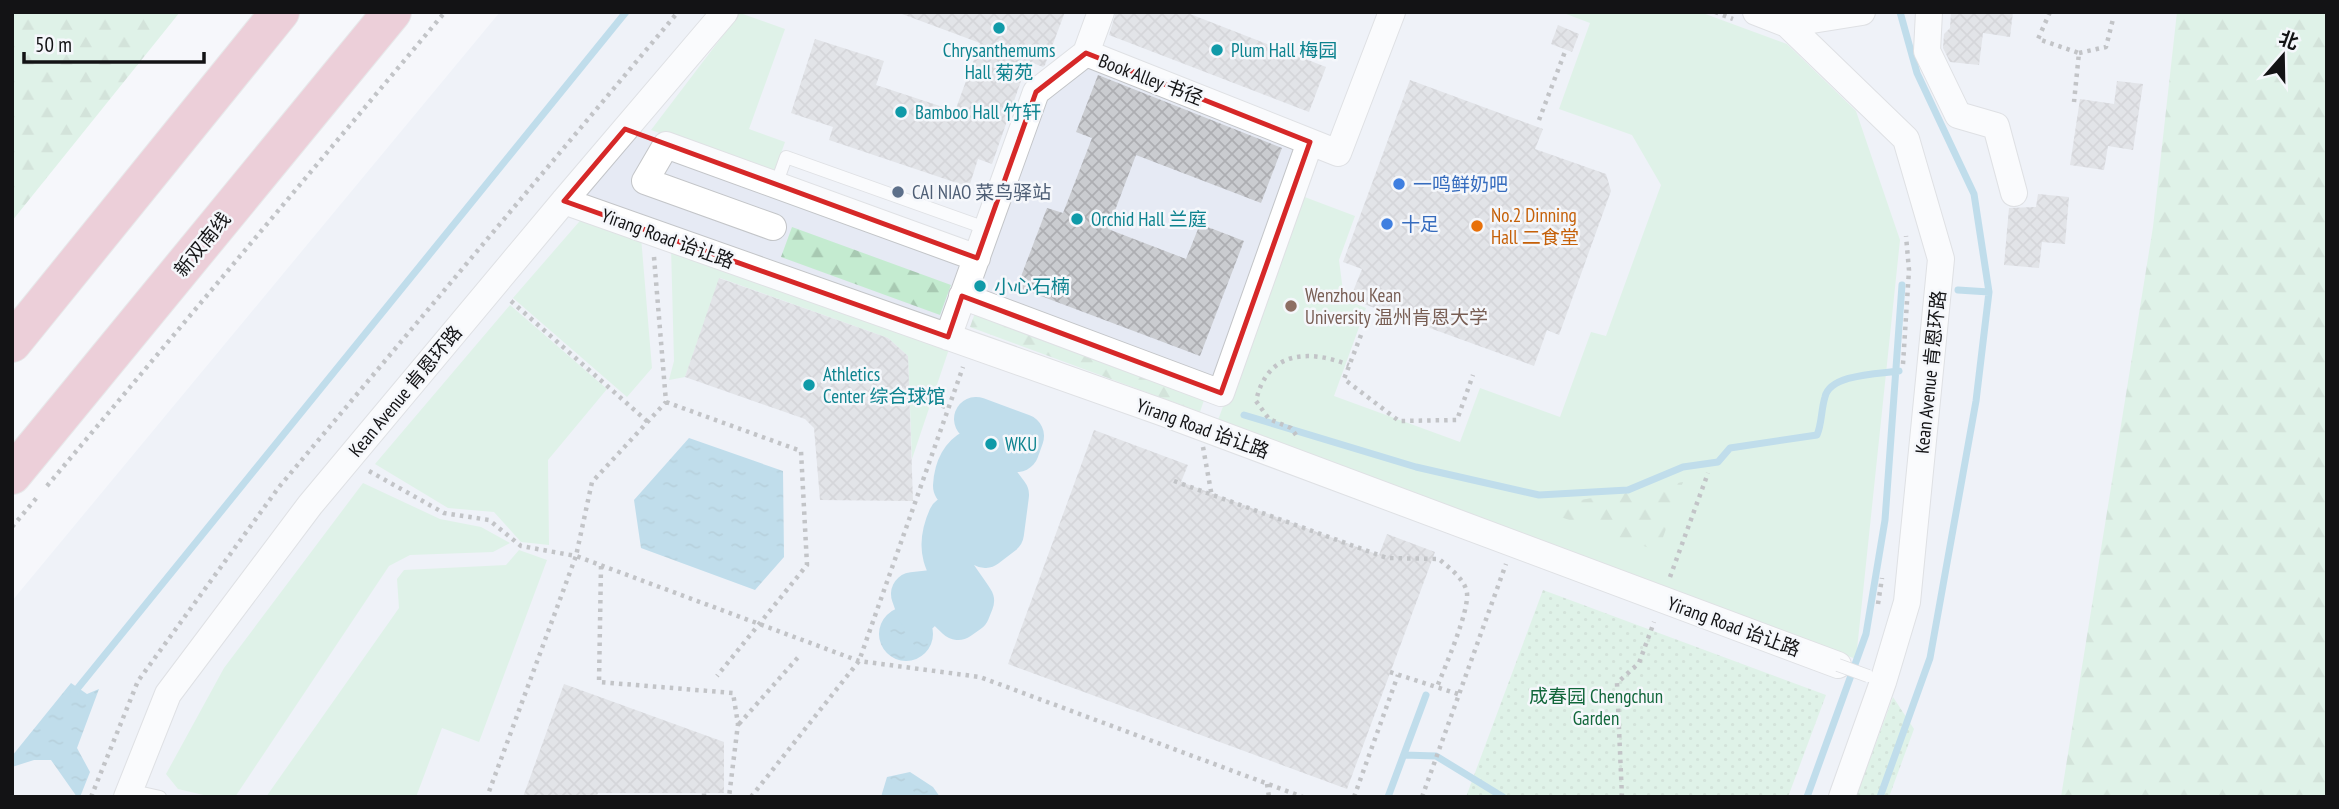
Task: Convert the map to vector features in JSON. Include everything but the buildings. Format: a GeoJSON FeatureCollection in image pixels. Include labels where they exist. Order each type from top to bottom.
{"type":"FeatureCollection","features":[{"type":"Feature","properties":{"kind":"main road"},"geometry":{"type":"LineString","coordinates":[[12,343],[280,12]]}},
{"type":"Feature","properties":{"kind":"main road","name":"新双南线"},"geometry":{"type":"LineString","coordinates":[[12,475],[392,12]]}},
{"type":"Feature","properties":{"kind":"street","name":"Kean Avenue 肯恩环路"},"geometry":{"type":"LineString","coordinates":[[128,793],[168,694],[310,505],[725,12]]}},
{"type":"Feature","properties":{"kind":"street"},"geometry":{"type":"LineString","coordinates":[[1086,53],[1101,12]]}},
{"type":"Feature","properties":{"kind":"street","name":"Book Alley 书径"},"geometry":{"type":"LineString","coordinates":[[959,341],[962,296],[1036,92],[1086,53],[1338,153],[1392,12]]}},
{"type":"Feature","properties":{"kind":"street"},"geometry":{"type":"LineString","coordinates":[[1929,12],[1927,51],[1958,115],[1996,126],[2014,193]]}},
{"type":"Feature","properties":{"kind":"street"},"geometry":{"type":"LineString","coordinates":[[1787,24],[1847,13]]}},
{"type":"Feature","properties":{"kind":"street","name":"Kean Avenue 肯恩环路"},"geometry":{"type":"LineString","coordinates":[[1747,17],[1787,24],[1906,139],[1941,259],[1907,602],[1876,679],[1842,797]]}},
{"type":"Feature","properties":{"kind":"street"},"geometry":{"type":"LineString","coordinates":[[625,129],[977,258]]}},
{"type":"Feature","properties":{"kind":"street"},"geometry":{"type":"LineString","coordinates":[[962,296],[1221,393],[1310,142]]}},
{"type":"Feature","properties":{"kind":"street"},"geometry":{"type":"LineString","coordinates":[[666,145],[645,181],[773,228]]}},
{"type":"Feature","properties":{"kind":"street","name":"Yirang Road 诒让路"},"geometry":{"type":"LineString","coordinates":[[564,201],[1161,412],[1838,665]]}},
{"type":"Feature","properties":{"kind":"lane"},"geometry":{"type":"LineString","coordinates":[[776,185],[786,157],[988,229]]}},
{"type":"Feature","properties":{"kind":"lane"},"geometry":{"type":"LineString","coordinates":[[1838,665],[1876,679]]}},
{"type":"Feature","properties":{"kind":"lane"},"geometry":{"type":"LineString","coordinates":[[128,793],[160,797]]}},
{"type":"Feature","properties":{"kind":"path"},"geometry":{"type":"LineString","coordinates":[[12,527],[445,12]]}},
{"type":"Feature","properties":{"kind":"path"},"geometry":{"type":"LineString","coordinates":[[91,797],[138,681],[279,487],[678,12]]}},
{"type":"Feature","properties":{"kind":"path"},"geometry":{"type":"LineString","coordinates":[[1715,12],[1747,17]]}},
{"type":"Feature","properties":{"kind":"path"},"geometry":{"type":"LineString","coordinates":[[2050,12],[2038,39],[2079,53],[2106,47],[2113,19]]}},
{"type":"Feature","properties":{"kind":"path"},"geometry":{"type":"LineString","coordinates":[[1539,120],[1566,49]]}},
{"type":"Feature","properties":{"kind":"path"},"geometry":{"type":"LineString","coordinates":[[2074,102],[2079,53]]}},
{"type":"Feature","properties":{"kind":"path"},"geometry":{"type":"LineString","coordinates":[[1903,370],[1909,270],[1905,227]]}},
{"type":"Feature","properties":{"kind":"path"},"geometry":{"type":"LineString","coordinates":[[487,797],[576,556],[592,482],[666,402],[652,232]]}},
{"type":"Feature","properties":{"kind":"path"},"geometry":{"type":"LineString","coordinates":[[505,296],[648,422]]}},
{"type":"Feature","properties":{"kind":"path"},"geometry":{"type":"LineString","coordinates":[[1361,335],[1344,379],[1399,421],[1457,420],[1474,375]]}},
{"type":"Feature","properties":{"kind":"path"},"geometry":{"type":"LineString","coordinates":[[751,797],[859,661],[948,408],[959,341]]}},
{"type":"Feature","properties":{"kind":"path"},"geometry":{"type":"LineString","coordinates":[[1291,428],[1269,419],[1256,401],[1260,382],[1278,365],[1298,355],[1325,356],[1349,365]]}},
{"type":"Feature","properties":{"kind":"path"},"geometry":{"type":"LineString","coordinates":[[909,394],[948,408]]}},
{"type":"Feature","properties":{"kind":"path"},"geometry":{"type":"LineString","coordinates":[[666,402],[801,451],[807,565],[716,676]]}},
{"type":"Feature","properties":{"kind":"path"},"geometry":{"type":"LineString","coordinates":[[1203,447],[1212,497]]}},
{"type":"Feature","properties":{"kind":"path"},"geometry":{"type":"LineString","coordinates":[[361,467],[444,513],[489,520],[522,546],[576,556],[859,661],[980,677],[1303,797]]}},
{"type":"Feature","properties":{"kind":"path"},"geometry":{"type":"LineString","coordinates":[[1622,797],[1617,683],[1639,663],[1709,473]]}},
{"type":"Feature","properties":{"kind":"path"},"geometry":{"type":"LineString","coordinates":[[1174,481],[1387,558],[1440,559],[1456,574],[1467,592],[1463,616],[1437,687]]}},
{"type":"Feature","properties":{"kind":"path"},"geometry":{"type":"LineString","coordinates":[[1422,797],[1513,544]]}},
{"type":"Feature","properties":{"kind":"path"},"geometry":{"type":"LineString","coordinates":[[601,566],[599,682],[733,692],[738,724],[729,797]]}},
{"type":"Feature","properties":{"kind":"path"},"geometry":{"type":"LineString","coordinates":[[1877,611],[1882,574]]}},
{"type":"Feature","properties":{"kind":"path"},"geometry":{"type":"LineString","coordinates":[[738,724],[801,654]]}},
{"type":"Feature","properties":{"kind":"path"},"geometry":{"type":"LineString","coordinates":[[1390,672],[1458,694]]}},
{"type":"Feature","properties":{"kind":"path"},"geometry":{"type":"LineString","coordinates":[[1354,797],[1398,675]]}},
{"type":"Feature","properties":{"kind":"path"},"geometry":{"type":"LineString","coordinates":[[1267,783],[1269,797]]}},
{"type":"Feature","properties":{"kind":"highlighted area"},"geometry":{"type":"Polygon","coordinates":[[[1086,53],[1310,142],[1221,393],[962,296],[948,337],[564,201],[625,129],[977,258],[1036,92],[1086,53]]]}},
{"type":"Feature","properties":{"kind":"shaded area","name":"Wenzhou Kean University 温州肯恩大学"},"geometry":{"type":"Polygon","coordinates":[[[500,12],[2327,12],[2327,797],[12,797],[12,601],[500,12]]]}},
{"type":"Feature","properties":{"kind":"green space"},"geometry":{"type":"Polygon","coordinates":[[[12,12],[180,12],[12,221],[12,12]]]}},
{"type":"Feature","properties":{"kind":"green space"},"geometry":{"type":"Polygon","coordinates":[[[1561,12],[1700,12],[1787,44],[1856,111],[1900,240],[1856,659],[1218,420],[1302,196],[1355,216],[1339,260],[1344,299],[1366,308],[1334,396],[1460,442],[1480,388],[1560,417],[1591,332],[1606,336],[1661,185],[1632,135],[1559,109],[1590,23],[1561,12]]]}},
{"type":"Feature","properties":{"kind":"green space"},"geometry":{"type":"Polygon","coordinates":[[[2177,12],[2327,12],[2327,797],[2061,797],[2153,227],[2177,12]]]}},
{"type":"Feature","properties":{"kind":"green space"},"geometry":{"type":"Polygon","coordinates":[[[740,13],[785,29],[749,129],[785,142],[774,173],[651,130],[740,13]]]}},
{"type":"Feature","properties":{"kind":"green space"},"geometry":{"type":"Polygon","coordinates":[[[585,215],[641,237],[652,368],[627,397],[513,298],[585,215]]]}},
{"type":"Feature","properties":{"kind":"green space"},"geometry":{"type":"Polygon","coordinates":[[[792,227],[951,285],[940,315],[781,257],[792,227]]]}},
{"type":"Feature","properties":{"kind":"green space"},"geometry":{"type":"Polygon","coordinates":[[[671,247],[949,349],[912,459],[908,356],[888,338],[720,278],[685,377],[669,380],[674,361],[671,247]]]}},
{"type":"Feature","properties":{"kind":"green space"},"geometry":{"type":"Polygon","coordinates":[[[510,305],[607,389],[548,460],[549,545],[521,542],[494,512],[448,508],[375,464],[510,305]]]}},
{"type":"Feature","properties":{"kind":"green space"},"geometry":{"type":"Polygon","coordinates":[[[976,310],[1206,394],[1200,412],[970,327],[976,310]]]}},
{"type":"Feature","properties":{"kind":"green space"},"geometry":{"type":"Polygon","coordinates":[[[1683,482],[1658,551],[1535,508],[1683,482]]]}},
{"type":"Feature","properties":{"kind":"green space"},"geometry":{"type":"Polygon","coordinates":[[[363,483],[440,519],[481,527],[510,543],[493,552],[410,555],[389,566],[235,797],[212,797],[178,789],[166,774],[224,668],[363,483]]]}},
{"type":"Feature","properties":{"kind":"green space"},"geometry":{"type":"Polygon","coordinates":[[[519,550],[547,560],[479,742],[442,728],[416,797],[266,797],[399,608],[397,579],[404,570],[506,565],[519,550]]]}},
{"type":"Feature","properties":{"kind":"green space","name":"成春园 Chengchun Garden"},"geometry":{"type":"Polygon","coordinates":[[[1543,590],[1826,695],[1788,797],[1466,797],[1543,590]]]}},
{"type":"Feature","properties":{"kind":"green space"},"geometry":{"type":"Polygon","coordinates":[[[1893,697],[1914,729],[1889,797],[1856,797],[1893,697]]]}},
{"type":"Feature","properties":{"kind":"water"},"geometry":{"type":"Polygon","coordinates":[[[689,438],[783,471],[784,557],[755,590],[641,548],[634,500],[689,438]]]}},
{"type":"Feature","properties":{"kind":"water"},"geometry":{"type":"Polygon","coordinates":[[[906,607],[925,615],[933,634],[925,653],[906,661],[887,653],[879,634],[887,615],[906,607]]]}},
{"type":"Feature","properties":{"kind":"water"},"geometry":{"type":"Polygon","coordinates":[[[71,683],[87,694],[99,689],[77,748],[90,772],[80,797],[77,797],[51,760],[34,760],[12,767],[12,756],[71,683]]]}},
{"type":"Feature","properties":{"kind":"water"},"geometry":{"type":"Polygon","coordinates":[[[910,772],[933,787],[940,797],[881,797],[887,777],[910,772]]]}},
{"type":"Feature","properties":{"kind":"waterway"},"geometry":{"type":"LineString","coordinates":[[73,694],[626,12]]}},
{"type":"Feature","properties":{"kind":"waterway"},"geometry":{"type":"LineString","coordinates":[[1900,12],[1917,73],[1974,194],[1989,292],[1958,290]]}},
{"type":"Feature","properties":{"kind":"waterway"},"geometry":{"type":"LineString","coordinates":[[1807,797],[1866,634],[1885,520],[1902,285]]}},
{"type":"Feature","properties":{"kind":"waterway"},"geometry":{"type":"LineString","coordinates":[[1880,797],[1930,658],[1976,401],[1989,292]]}},
{"type":"Feature","properties":{"kind":"waterway"},"geometry":{"type":"LineString","coordinates":[[1244,415],[1416,467],[1539,495],[1628,490],[1683,467],[1718,462],[1730,448],[1817,435],[1829,389],[1856,376],[1899,371]]}},
{"type":"Feature","properties":{"kind":"waterway"},"geometry":{"type":"LineString","coordinates":[[919,611],[913,594],[931,592],[958,618],[968,611],[972,601],[952,571],[944,553],[945,531],[950,518],[958,517],[964,524],[967,535],[985,546],[1002,533],[1007,495],[998,483],[973,493],[955,486],[957,473],[961,463],[974,450],[994,446],[1017,450],[1022,436],[976,419]]}},
{"type":"Feature","properties":{"kind":"waterway"},"geometry":{"type":"LineString","coordinates":[[1388,797],[1426,695]]}},
{"type":"Feature","properties":{"kind":"waterway"},"geometry":{"type":"LineString","coordinates":[[1404,755],[1436,756],[1503,797]]}},
{"type":"Feature","properties":{"kind":"place","name":"Chrysanthemums Hall 菊苑"},"geometry":{"type":"Point","coordinates":[999,28]}},
{"type":"Feature","properties":{"kind":"place","name":"Plum Hall 梅园"},"geometry":{"type":"Point","coordinates":[1217,50]}},
{"type":"Feature","properties":{"kind":"place","name":"Bamboo Hall 竹轩"},"geometry":{"type":"Point","coordinates":[901,112]}},
{"type":"Feature","properties":{"kind":"place","name":"一鸣鲜奶吧"},"geometry":{"type":"Point","coordinates":[1399,184]}},
{"type":"Feature","properties":{"kind":"place","name":"CAI NIAO 菜鸟驿站"},"geometry":{"type":"Point","coordinates":[898,192]}},
{"type":"Feature","properties":{"kind":"place","name":"Orchid Hall 兰庭"},"geometry":{"type":"Point","coordinates":[1077,219]}},
{"type":"Feature","properties":{"kind":"place","name":"十足"},"geometry":{"type":"Point","coordinates":[1387,224]}},
{"type":"Feature","properties":{"kind":"place","name":"No.2 Dinning Hall 二食堂"},"geometry":{"type":"Point","coordinates":[1477,226]}},
{"type":"Feature","properties":{"kind":"place","name":"小心石楠"},"geometry":{"type":"Point","coordinates":[980,286]}},
{"type":"Feature","properties":{"kind":"place","name":"Wenzhou Kean University 温州肯恩大学"},"geometry":{"type":"Point","coordinates":[1291,306]}},
{"type":"Feature","properties":{"kind":"place","name":"Athletics Center 综合球馆"},"geometry":{"type":"Point","coordinates":[809,385]}},
{"type":"Feature","properties":{"kind":"place","name":"WKU"},"geometry":{"type":"Point","coordinates":[991,444]}}]}
